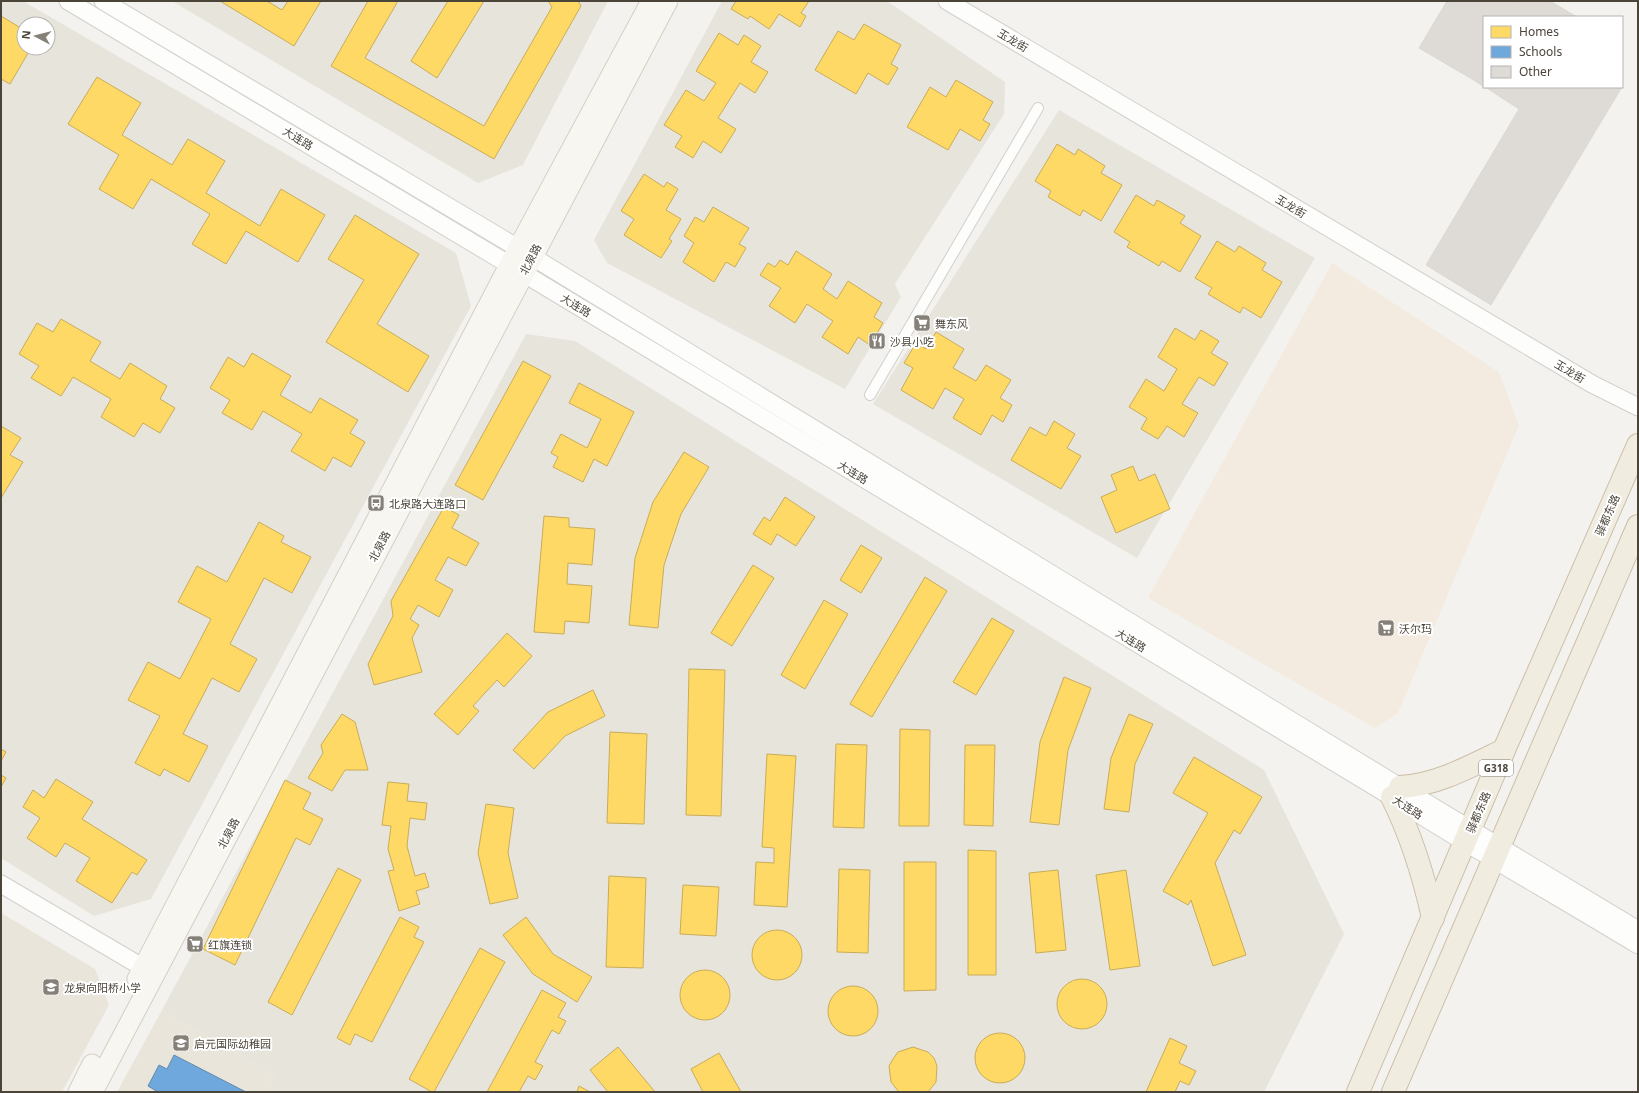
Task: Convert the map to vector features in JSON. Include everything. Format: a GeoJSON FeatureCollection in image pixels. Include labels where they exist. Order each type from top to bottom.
{"type":"FeatureCollection","features":[{"type":"Feature","properties":{"kind":"highway","name":"驿都东路"},"geometry":{"type":"LineString","coordinates":[[1358,1092],[1504,750],[1638,445]]}},
{"type":"Feature","properties":{"kind":"highway","name":"G318"},"geometry":{"type":"LineString","coordinates":[[1393,1092],[1638,526]]}},
{"type":"Feature","properties":{"kind":"highway"},"geometry":{"type":"LineString","coordinates":[[1433,918],[1426,887],[1402,816],[1396,792],[1468,768],[1504,750]]}},
{"type":"Feature","properties":{"kind":"main road","name":"北泉路"},"geometry":{"type":"LineString","coordinates":[[78,1092],[148,971],[521,261],[651,1]]}},
{"type":"Feature","properties":{"kind":"main road","name":"北泉路"},"geometry":{"type":"LineString","coordinates":[[521,261],[668,1]]}},
{"type":"Feature","properties":{"kind":"main road","name":"北泉路"},"geometry":{"type":"LineString","coordinates":[[93,1092],[148,971]]}},
{"type":"Feature","properties":{"kind":"street","name":"大连路"},"geometry":{"type":"LineString","coordinates":[[68,1],[521,261]]}},
{"type":"Feature","properties":{"kind":"street","name":"大连路"},"geometry":{"type":"LineString","coordinates":[[103,1],[521,261],[1396,792],[1467,837],[1638,930]]}},
{"type":"Feature","properties":{"kind":"street","name":"玉龙街"},"geometry":{"type":"LineString","coordinates":[[946,1],[1585,380],[1638,407]]}},
{"type":"Feature","properties":{"kind":"street"},"geometry":{"type":"LineString","coordinates":[[870,395],[1038,108]]}},
{"type":"Feature","properties":{"kind":"street","name":"大连路"},"geometry":{"type":"LineString","coordinates":[[1496,853],[1545,888],[1638,945]]}},
{"type":"Feature","properties":{"kind":"street"},"geometry":{"type":"LineString","coordinates":[[1,884],[148,971]]}},
{"type":"Feature","properties":{"kind":"shaded area"},"geometry":{"type":"Polygon","coordinates":[[[1,1],[23,1],[49,16],[16,16],[16,56],[56,56],[56,20],[456,253],[471,306],[151,899],[94,916],[1,858],[1,1]]]}},
{"type":"Feature","properties":{"kind":"shaded area"},"geometry":{"type":"Polygon","coordinates":[[[172,1],[608,1],[523,165],[478,183],[172,1]]]}},
{"type":"Feature","properties":{"kind":"shaded area"},"geometry":{"type":"Polygon","coordinates":[[[722,1],[887,1],[1005,82],[1004,114],[895,284],[901,297],[845,389],[607,263],[594,240],[722,1]]]}},
{"type":"Feature","properties":{"kind":"shaded area"},"geometry":{"type":"Polygon","coordinates":[[[1059,110],[1315,258],[1137,558],[873,404],[1059,110]]]}},
{"type":"Feature","properties":{"kind":"shaded area"},"geometry":{"type":"Polygon","coordinates":[[[1332,263],[1499,372],[1519,425],[1398,713],[1375,728],[1148,598],[1332,263]]]}},
{"type":"Feature","properties":{"kind":"shaded area"},"geometry":{"type":"Polygon","coordinates":[[[526,334],[575,341],[1264,770],[1344,934],[1264,1092],[267,1092],[275,1076],[162,1010],[526,334]]]}},
{"type":"Feature","properties":{"kind":"shaded area","name":"龙泉向阳桥小学"},"geometry":{"type":"Polygon","coordinates":[[[1,913],[95,969],[109,1005],[62,1092],[1,1092],[1,913]]]}},
{"type":"Feature","properties":{"kind":"shaded area","name":"启元国际幼稚园"},"geometry":{"type":"Polygon","coordinates":[[[162,1010],[275,1076],[267,1092],[117,1092],[162,1010]]]}},
{"type":"Feature","properties":{"kind":"building: Homes"},"geometry":{"type":"Polygon","coordinates":[[[220,1],[267,1],[282,10],[288,1],[321,1],[294,46],[220,1]]]}},
{"type":"Feature","properties":{"kind":"building: Homes"},"geometry":{"type":"Polygon","coordinates":[[[368,1],[398,1],[365,58],[484,126],[552,7],[548,1],[578,1],[581,6],[494,159],[331,66],[368,1]]]}},
{"type":"Feature","properties":{"kind":"building: Homes"},"geometry":{"type":"Polygon","coordinates":[[[448,1],[484,1],[437,78],[411,61],[448,1]]]}},
{"type":"Feature","properties":{"kind":"building: Homes"},"geometry":{"type":"Polygon","coordinates":[[[736,1],[809,1],[801,13],[806,16],[800,27],[779,14],[769,29],[750,16],[748,19],[731,9],[736,1]]]}},
{"type":"Feature","properties":{"kind":"building: Homes"},"geometry":{"type":"Polygon","coordinates":[[[1,16],[16,25],[16,56],[26,56],[10,84],[1,79],[1,16]]]}},
{"type":"Feature","properties":{"kind":"building: Homes"},"geometry":{"type":"Polygon","coordinates":[[[864,24],[901,45],[891,64],[898,68],[888,85],[868,73],[856,94],[815,70],[838,31],[854,40],[864,24]]]}},
{"type":"Feature","properties":{"kind":"building: Homes"},"geometry":{"type":"Polygon","coordinates":[[[719,33],[738,45],[744,35],[761,46],[751,62],[768,72],[755,93],[740,83],[718,118],[736,129],[721,153],[703,141],[693,158],[675,147],[682,136],[664,125],[686,90],[704,101],[716,83],[696,71],[719,33]]]}},
{"type":"Feature","properties":{"kind":"building: Homes"},"geometry":{"type":"Polygon","coordinates":[[[97,77],[141,103],[122,135],[172,165],[188,139],[225,161],[206,193],[260,226],[281,189],[325,215],[298,262],[246,231],[226,264],[192,244],[210,214],[151,179],[133,209],[99,189],[119,155],[68,124],[97,77]]]}},
{"type":"Feature","properties":{"kind":"building: Homes"},"geometry":{"type":"Polygon","coordinates":[[[956,80],[993,102],[983,120],[990,124],[980,141],[960,129],[948,150],[907,127],[930,87],[946,97],[956,80]]]}},
{"type":"Feature","properties":{"kind":"building: Homes"},"geometry":{"type":"Polygon","coordinates":[[[1057,144],[1075,155],[1078,149],[1105,166],[1101,173],[1122,185],[1101,221],[1083,210],[1080,216],[1048,197],[1051,191],[1035,181],[1057,144]]]}},
{"type":"Feature","properties":{"kind":"building: Homes"},"geometry":{"type":"Polygon","coordinates":[[[644,174],[664,187],[667,182],[678,189],[666,210],[681,219],[669,239],[672,241],[661,258],[624,235],[634,219],[621,211],[644,174]]]}},
{"type":"Feature","properties":{"kind":"building: Homes"},"geometry":{"type":"Polygon","coordinates":[[[1136,195],[1154,206],[1157,200],[1185,216],[1180,223],[1201,236],[1180,272],[1162,261],[1159,266],[1127,247],[1130,242],[1114,232],[1136,195]]]}},
{"type":"Feature","properties":{"kind":"building: Homes"},"geometry":{"type":"Polygon","coordinates":[[[713,207],[749,228],[739,244],[746,248],[735,267],[726,262],[714,282],[683,262],[694,243],[684,236],[695,217],[704,222],[713,207]]]}},
{"type":"Feature","properties":{"kind":"building: Homes"},"geometry":{"type":"Polygon","coordinates":[[[355,215],[419,254],[377,324],[429,356],[408,392],[326,342],[364,280],[328,259],[355,215]]]}},
{"type":"Feature","properties":{"kind":"building: Homes"},"geometry":{"type":"Polygon","coordinates":[[[1217,241],[1235,252],[1239,246],[1266,263],[1262,270],[1282,282],[1261,318],[1243,307],[1240,313],[1208,294],[1212,288],[1195,278],[1217,241]]]}},
{"type":"Feature","properties":{"kind":"building: Homes"},"geometry":{"type":"Polygon","coordinates":[[[796,251],[832,274],[823,289],[837,299],[848,281],[882,303],[874,317],[883,323],[870,345],[858,337],[848,354],[822,337],[833,321],[807,304],[795,323],[769,306],[781,288],[760,275],[768,263],[775,267],[780,260],[788,265],[796,251]]]}},
{"type":"Feature","properties":{"kind":"building: Homes"},"geometry":{"type":"Polygon","coordinates":[[[61,319],[101,342],[90,361],[120,379],[130,363],[167,386],[160,399],[175,408],[160,433],[143,423],[134,437],[101,417],[111,399],[73,377],[61,396],[31,378],[39,366],[19,354],[37,323],[53,332],[61,319]]]}},
{"type":"Feature","properties":{"kind":"building: Homes"},"geometry":{"type":"Polygon","coordinates":[[[1175,328],[1195,340],[1201,330],[1219,341],[1211,353],[1228,363],[1214,386],[1199,377],[1182,404],[1198,413],[1184,437],[1167,426],[1158,439],[1141,429],[1147,418],[1129,407],[1146,379],[1164,391],[1177,369],[1158,357],[1175,328]]]}},
{"type":"Feature","properties":{"kind":"building: Homes"},"geometry":{"type":"Polygon","coordinates":[[[936,332],[964,349],[953,368],[976,381],[986,365],[1011,380],[1000,398],[1012,405],[1003,422],[992,415],[981,435],[953,418],[964,399],[945,388],[933,409],[901,390],[913,368],[904,363],[916,343],[926,349],[936,332]]]}},
{"type":"Feature","properties":{"kind":"building: Homes"},"geometry":{"type":"Polygon","coordinates":[[[252,353],[291,376],[280,395],[311,413],[320,398],[358,420],[350,433],[365,442],[351,467],[333,457],[325,471],[291,451],[302,434],[263,411],[252,430],[222,413],[230,400],[210,388],[228,357],[244,367],[252,353]]]}},
{"type":"Feature","properties":{"kind":"building: Homes"},"geometry":{"type":"Polygon","coordinates":[[[523,361],[551,376],[483,500],[455,485],[523,361]]]}},
{"type":"Feature","properties":{"kind":"building: Homes"},"geometry":{"type":"Polygon","coordinates":[[[579,383],[634,412],[607,466],[594,459],[583,482],[553,467],[558,457],[551,453],[561,434],[587,448],[601,419],[569,403],[579,383]]]}},
{"type":"Feature","properties":{"kind":"building: Homes"},"geometry":{"type":"Polygon","coordinates":[[[1054,421],[1075,434],[1067,448],[1081,456],[1061,489],[1011,460],[1030,427],[1046,436],[1054,421]]]}},
{"type":"Feature","properties":{"kind":"building: Homes"},"geometry":{"type":"Polygon","coordinates":[[[1,426],[21,438],[10,455],[23,462],[1,498],[1,426]]]}},
{"type":"Feature","properties":{"kind":"building: Homes"},"geometry":{"type":"Polygon","coordinates":[[[684,452],[709,467],[681,514],[664,565],[658,628],[629,625],[635,558],[653,502],[684,452]]]}},
{"type":"Feature","properties":{"kind":"building: Homes"},"geometry":{"type":"Polygon","coordinates":[[[1133,466],[1139,481],[1155,474],[1170,509],[1116,533],[1101,497],[1117,490],[1111,475],[1133,466]]]}},
{"type":"Feature","properties":{"kind":"building: Homes"},"geometry":{"type":"Polygon","coordinates":[[[785,497],[815,517],[796,546],[777,534],[771,545],[753,534],[764,517],[770,521],[785,497]]]}},
{"type":"Feature","properties":{"kind":"building: Homes"},"geometry":{"type":"Polygon","coordinates":[[[444,507],[459,515],[452,528],[479,543],[466,566],[448,557],[435,580],[453,590],[439,617],[418,605],[410,619],[419,625],[412,638],[422,672],[374,685],[368,664],[393,616],[391,601],[444,507]]]}},
{"type":"Feature","properties":{"kind":"building: Homes"},"geometry":{"type":"Polygon","coordinates":[[[544,516],[569,518],[569,527],[595,529],[592,565],[568,563],[567,584],[592,586],[589,623],[565,621],[564,634],[534,632],[544,516]]]}},
{"type":"Feature","properties":{"kind":"building: Homes"},"geometry":{"type":"Polygon","coordinates":[[[259,522],[284,536],[281,542],[311,557],[292,593],[264,578],[230,644],[257,659],[239,692],[212,678],[183,734],[208,746],[189,782],[164,769],[160,776],[135,763],[160,716],[128,700],[148,662],[180,679],[211,619],[178,602],[197,566],[227,582],[259,522]]]}},
{"type":"Feature","properties":{"kind":"building: Homes"},"geometry":{"type":"Polygon","coordinates":[[[861,545],[882,558],[861,593],[840,580],[861,545]]]}},
{"type":"Feature","properties":{"kind":"building: Homes"},"geometry":{"type":"Polygon","coordinates":[[[753,565],[774,578],[732,646],[711,633],[753,565]]]}},
{"type":"Feature","properties":{"kind":"building: Homes"},"geometry":{"type":"Polygon","coordinates":[[[925,577],[947,591],[872,717],[850,704],[925,577]]]}},
{"type":"Feature","properties":{"kind":"building: Homes"},"geometry":{"type":"Polygon","coordinates":[[[824,600],[848,614],[805,689],[781,675],[824,600]]]}},
{"type":"Feature","properties":{"kind":"building: Homes"},"geometry":{"type":"Polygon","coordinates":[[[992,618],[1014,631],[976,695],[953,682],[992,618]]]}},
{"type":"Feature","properties":{"kind":"building: Homes"},"geometry":{"type":"Polygon","coordinates":[[[507,633],[532,656],[504,687],[497,680],[473,706],[479,711],[458,735],[434,714],[507,633]]]}},
{"type":"Feature","properties":{"kind":"building: Homes"},"geometry":{"type":"Polygon","coordinates":[[[689,669],[725,670],[721,816],[686,815],[689,669]]]}},
{"type":"Feature","properties":{"kind":"building: Homes"},"geometry":{"type":"Polygon","coordinates":[[[1064,677],[1091,688],[1068,750],[1059,825],[1030,822],[1040,742],[1064,677]]]}},
{"type":"Feature","properties":{"kind":"building: Homes"},"geometry":{"type":"Polygon","coordinates":[[[593,690],[605,716],[565,736],[534,769],[513,750],[548,712],[593,690]]]}},
{"type":"Feature","properties":{"kind":"building: Homes"},"geometry":{"type":"Polygon","coordinates":[[[342,714],[355,722],[368,770],[345,770],[332,791],[308,778],[323,753],[321,745],[342,714]]]}},
{"type":"Feature","properties":{"kind":"building: Homes"},"geometry":{"type":"Polygon","coordinates":[[[1129,714],[1153,724],[1135,764],[1129,812],[1104,809],[1111,758],[1129,714]]]}},
{"type":"Feature","properties":{"kind":"building: Homes"},"geometry":{"type":"Polygon","coordinates":[[[900,729],[930,730],[929,826],[899,826],[900,729]]]}},
{"type":"Feature","properties":{"kind":"building: Homes"},"geometry":{"type":"Polygon","coordinates":[[[610,732],[647,734],[644,824],[607,823],[610,732]]]}},
{"type":"Feature","properties":{"kind":"building: Homes"},"geometry":{"type":"Polygon","coordinates":[[[836,744],[867,745],[864,828],[833,827],[836,744]]]}},
{"type":"Feature","properties":{"kind":"building: Homes"},"geometry":{"type":"Polygon","coordinates":[[[965,745],[995,745],[993,826],[964,825],[965,745]]]}},
{"type":"Feature","properties":{"kind":"building: Homes"},"geometry":{"type":"Polygon","coordinates":[[[1,749],[6,752],[1,761],[1,749]]]}},
{"type":"Feature","properties":{"kind":"building: Homes"},"geometry":{"type":"Polygon","coordinates":[[[767,754],[796,756],[787,907],[754,905],[756,862],[774,863],[774,848],[762,847],[767,754]]]}},
{"type":"Feature","properties":{"kind":"building: Homes"},"geometry":{"type":"Polygon","coordinates":[[[1194,757],[1262,797],[1240,834],[1234,830],[1215,863],[1246,955],[1213,966],[1191,900],[1188,905],[1163,891],[1208,813],[1173,793],[1194,757]]]}},
{"type":"Feature","properties":{"kind":"building: Homes"},"geometry":{"type":"Polygon","coordinates":[[[1,775],[6,778],[1,787],[1,775]]]}},
{"type":"Feature","properties":{"kind":"building: Homes"},"geometry":{"type":"Polygon","coordinates":[[[56,779],[93,802],[82,819],[147,860],[137,875],[132,872],[112,903],[76,881],[90,858],[65,843],[56,857],[27,838],[40,818],[23,807],[33,790],[44,798],[56,779]]]}},
{"type":"Feature","properties":{"kind":"building: Homes"},"geometry":{"type":"Polygon","coordinates":[[[285,780],[311,793],[303,809],[323,819],[310,845],[296,838],[235,965],[203,949],[285,780]]]}},
{"type":"Feature","properties":{"kind":"building: Homes"},"geometry":{"type":"Polygon","coordinates":[[[388,782],[409,784],[407,801],[427,803],[425,820],[410,818],[407,846],[415,876],[425,873],[429,887],[416,891],[420,904],[399,911],[388,871],[394,870],[388,849],[391,826],[382,825],[388,782]]]}},
{"type":"Feature","properties":{"kind":"building: Homes"},"geometry":{"type":"Polygon","coordinates":[[[486,804],[514,808],[508,853],[518,898],[490,904],[478,853],[486,804]]]}},
{"type":"Feature","properties":{"kind":"building: Homes"},"geometry":{"type":"Polygon","coordinates":[[[968,850],[996,851],[996,975],[968,975],[968,850]]]}},
{"type":"Feature","properties":{"kind":"building: Homes"},"geometry":{"type":"Polygon","coordinates":[[[904,862],[936,862],[936,990],[904,991],[904,862]]]}},
{"type":"Feature","properties":{"kind":"building: Homes"},"geometry":{"type":"Polygon","coordinates":[[[338,868],[361,880],[292,1015],[268,1002],[338,868]]]}},
{"type":"Feature","properties":{"kind":"building: Homes"},"geometry":{"type":"Polygon","coordinates":[[[839,869],[870,870],[868,953],[837,952],[839,869]]]}},
{"type":"Feature","properties":{"kind":"building: Homes"},"geometry":{"type":"Polygon","coordinates":[[[1058,870],[1066,950],[1036,953],[1029,873],[1058,870]]]}},
{"type":"Feature","properties":{"kind":"building: Homes"},"geometry":{"type":"Polygon","coordinates":[[[1126,870],[1140,966],[1110,970],[1096,875],[1126,870]]]}},
{"type":"Feature","properties":{"kind":"building: Homes"},"geometry":{"type":"Polygon","coordinates":[[[609,876],[646,878],[643,968],[606,967],[609,876]]]}},
{"type":"Feature","properties":{"kind":"building: Homes"},"geometry":{"type":"Polygon","coordinates":[[[683,885],[719,887],[716,936],[680,934],[683,885]]]}},
{"type":"Feature","properties":{"kind":"building: Homes"},"geometry":{"type":"Polygon","coordinates":[[[400,917],[419,927],[414,937],[424,942],[372,1042],[355,1034],[350,1045],[337,1038],[400,917]]]}},
{"type":"Feature","properties":{"kind":"building: Homes"},"geometry":{"type":"Polygon","coordinates":[[[526,917],[553,954],[592,977],[577,1002],[533,974],[503,935],[526,917]]]}},
{"type":"Feature","properties":{"kind":"building: Homes"},"geometry":{"type":"Polygon","coordinates":[[[777,930],[786,932],[797,941],[802,955],[800,964],[791,975],[777,980],[768,978],[757,969],[752,955],[754,946],[763,935],[777,930]]]}},
{"type":"Feature","properties":{"kind":"building: Homes"},"geometry":{"type":"Polygon","coordinates":[[[480,948],[505,962],[434,1092],[432,1092],[409,1079],[480,948]]]}},
{"type":"Feature","properties":{"kind":"building: Homes"},"geometry":{"type":"Polygon","coordinates":[[[705,970],[714,972],[725,981],[730,995],[728,1004],[719,1015],[705,1020],[696,1018],[685,1009],[680,995],[682,986],[691,975],[705,970]]]}},
{"type":"Feature","properties":{"kind":"building: Homes"},"geometry":{"type":"Polygon","coordinates":[[[1082,979],[1091,981],[1102,990],[1107,1004],[1105,1013],[1096,1024],[1082,1029],[1073,1027],[1062,1018],[1057,1004],[1059,995],[1068,984],[1082,979]]]}},
{"type":"Feature","properties":{"kind":"building: Homes"},"geometry":{"type":"Polygon","coordinates":[[[853,986],[862,988],[873,997],[878,1011],[876,1020],[867,1031],[853,1036],[844,1034],[833,1025],[828,1011],[830,1002],[839,991],[853,986]]]}},
{"type":"Feature","properties":{"kind":"building: Homes"},"geometry":{"type":"Polygon","coordinates":[[[542,990],[566,1003],[558,1017],[566,1021],[559,1034],[552,1030],[535,1062],[543,1066],[535,1080],[528,1076],[519,1092],[487,1092],[542,990]]]}},
{"type":"Feature","properties":{"kind":"building: Homes"},"geometry":{"type":"Polygon","coordinates":[[[1000,1033],[1009,1035],[1020,1044],[1025,1058],[1023,1067],[1014,1078],[1000,1083],[991,1081],[980,1072],[975,1058],[977,1049],[986,1038],[1000,1033]]]}},
{"type":"Feature","properties":{"kind":"building: Homes"},"geometry":{"type":"Polygon","coordinates":[[[1170,1038],[1187,1046],[1179,1063],[1196,1071],[1189,1085],[1180,1081],[1175,1092],[1146,1092],[1170,1038]]]}},
{"type":"Feature","properties":{"kind":"building: Homes"},"geometry":{"type":"Polygon","coordinates":[[[618,1047],[655,1092],[608,1092],[590,1070],[618,1047]]]}},
{"type":"Feature","properties":{"kind":"building: Homes"},"geometry":{"type":"Polygon","coordinates":[[[913,1047],[928,1052],[934,1058],[937,1066],[936,1082],[928,1092],[899,1092],[891,1082],[889,1066],[893,1059],[898,1052],[913,1047]]]}},
{"type":"Feature","properties":{"kind":"building: Homes"},"geometry":{"type":"Polygon","coordinates":[[[719,1053],[741,1092],[703,1092],[691,1069],[719,1053]]]}},
{"type":"Feature","properties":{"kind":"building: Homes"},"geometry":{"type":"Polygon","coordinates":[[[579,1086],[590,1092],[577,1092],[579,1086]]]}},
{"type":"Feature","properties":{"kind":"building: Schools"},"geometry":{"type":"Polygon","coordinates":[[[174,1055],[246,1092],[158,1092],[148,1086],[159,1065],[167,1069],[174,1055]]]}},
{"type":"Feature","properties":{"kind":"building: Other"},"geometry":{"type":"Polygon","coordinates":[[[1447,1],[1524,1],[1516,16],[1483,16],[1483,71],[1477,82],[1419,48],[1447,1]]]}},
{"type":"Feature","properties":{"kind":"building: Other"},"geometry":{"type":"Polygon","coordinates":[[[1524,1],[1550,1],[1575,16],[1516,16],[1524,1]]]}},
{"type":"Feature","properties":{"kind":"building: Other"},"geometry":{"type":"Polygon","coordinates":[[[1483,71],[1483,86],[1477,82],[1483,71]]]}},
{"type":"Feature","properties":{"kind":"building: Other"},"geometry":{"type":"Polygon","coordinates":[[[1487,88],[1621,88],[1491,305],[1426,265],[1519,109],[1487,88]]]}},
{"type":"Feature","properties":{"kind":"place","name":"舞东风"},"geometry":{"type":"Point","coordinates":[922,323]}},
{"type":"Feature","properties":{"kind":"place","name":"沙县小吃"},"geometry":{"type":"Point","coordinates":[877,341]}},
{"type":"Feature","properties":{"kind":"place","name":"北泉路大连路口"},"geometry":{"type":"Point","coordinates":[376,503]}},
{"type":"Feature","properties":{"kind":"place","name":"沃尔玛"},"geometry":{"type":"Point","coordinates":[1386,628]}},
{"type":"Feature","properties":{"kind":"place","name":"红旗连锁"},"geometry":{"type":"Point","coordinates":[195,944]}},
{"type":"Feature","properties":{"kind":"place","name":"龙泉向阳桥小学"},"geometry":{"type":"Point","coordinates":[51,987]}},
{"type":"Feature","properties":{"kind":"place","name":"启元国际幼稚园"},"geometry":{"type":"Point","coordinates":[181,1043]}}]}
